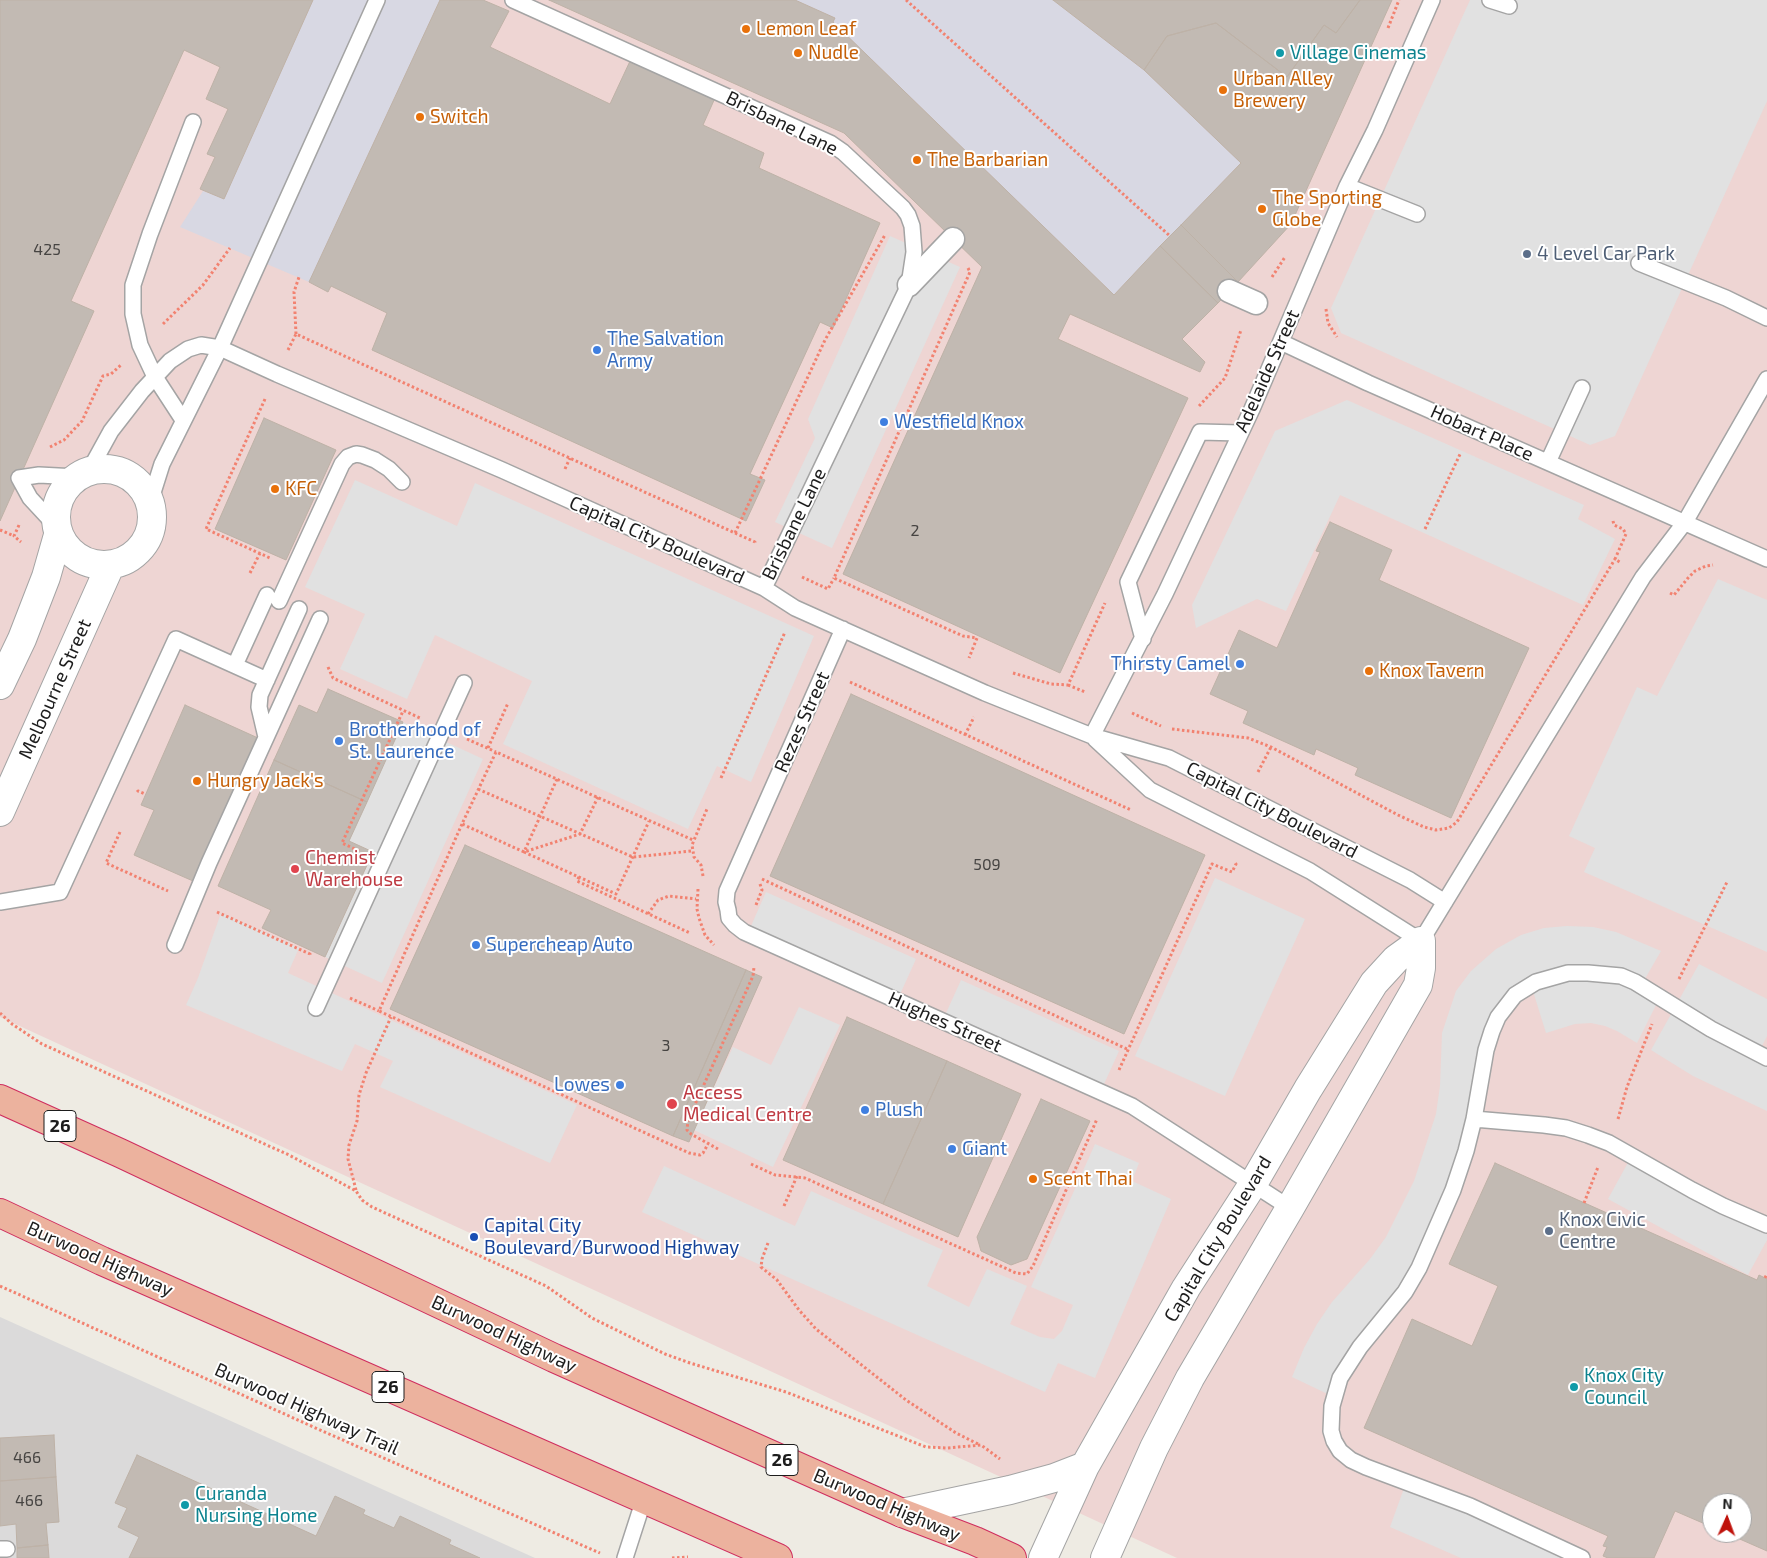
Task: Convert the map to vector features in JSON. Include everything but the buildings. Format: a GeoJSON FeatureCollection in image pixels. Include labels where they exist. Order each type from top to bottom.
{"type":"FeatureCollection","features":[{"type":"Feature","properties":{"kind":"highway","name":"Burwood Highway"},"geometry":{"type":"LineString","coordinates":[[0,1099],[120,1152],[554,1358],[902,1513],[975,1541],[1012,1558]]}},
{"type":"Feature","properties":{"kind":"highway","name":"Burwood Highway"},"geometry":{"type":"LineString","coordinates":[[0,1213],[111,1265],[778,1558]]}},
{"type":"Feature","properties":{"kind":"street"},"geometry":{"type":"LineString","coordinates":[[909,285],[952,239]]}},
{"type":"Feature","properties":{"kind":"street"},"geometry":{"type":"LineString","coordinates":[[1229,291],[1256,303]]}},
{"type":"Feature","properties":{"kind":"street"},"geometry":{"type":"LineString","coordinates":[[0,685],[22,639],[46,577],[57,530],[55,511],[59,498],[66,486],[83,474],[104,469],[119,471],[133,478],[144,489],[150,502],[152,523],[146,542],[124,562],[110,566],[97,566],[79,559],[65,546],[57,530]]}},
{"type":"Feature","properties":{"kind":"street","name":"Melbourne Street"},"geometry":{"type":"LineString","coordinates":[[0,812],[110,566]]}},
{"type":"Feature","properties":{"kind":"street"},"geometry":{"type":"LineString","coordinates":[[1105,1558],[1154,1448],[1190,1378],[1418,985],[1422,941]]}},
{"type":"Feature","properties":{"kind":"street","name":"Capital City Boulevard"},"geometry":{"type":"LineString","coordinates":[[1043,1558],[1085,1466],[1186,1288],[1253,1184],[1308,1089],[1374,982],[1396,959],[1422,941]]}},
{"type":"Feature","properties":{"kind":"street"},"geometry":{"type":"LineString","coordinates":[[902,1513],[1010,1490],[1054,1478],[1085,1466]]}},
{"type":"Feature","properties":{"kind":"lane"},"geometry":{"type":"LineString","coordinates":[[150,502],[162,464],[220,348],[377,0]]}},
{"type":"Feature","properties":{"kind":"lane","name":"Brisbane Lane"},"geometry":{"type":"LineString","coordinates":[[513,0],[830,143],[843,152],[903,208],[908,215],[912,226],[914,252],[909,285],[764,588]]}},
{"type":"Feature","properties":{"kind":"lane","name":"Adelaide Street"},"geometry":{"type":"LineString","coordinates":[[1092,736],[1166,594],[1281,342],[1347,186],[1375,130],[1432,0]]}},
{"type":"Feature","properties":{"kind":"lane"},"geometry":{"type":"LineString","coordinates":[[1490,0],[1509,6]]}},
{"type":"Feature","properties":{"kind":"lane"},"geometry":{"type":"LineString","coordinates":[[183,420],[155,377],[140,345],[133,314],[133,285],[193,122]]}},
{"type":"Feature","properties":{"kind":"lane"},"geometry":{"type":"LineString","coordinates":[[1347,186],[1417,214]]}},
{"type":"Feature","properties":{"kind":"lane"},"geometry":{"type":"LineString","coordinates":[[1639,263],[1726,298],[1767,318]]}},
{"type":"Feature","properties":{"kind":"lane","name":"Hobart Place"},"geometry":{"type":"LineString","coordinates":[[1281,342],[1767,559]]}},
{"type":"Feature","properties":{"kind":"lane"},"geometry":{"type":"LineString","coordinates":[[57,530],[30,498],[19,478],[39,475],[83,474],[111,430],[170,361],[188,349],[202,345],[220,348]]}},
{"type":"Feature","properties":{"kind":"lane","name":"Capital City Boulevard"},"geometry":{"type":"LineString","coordinates":[[220,348],[502,470],[764,588],[796,608],[985,693],[1092,736],[1168,758],[1410,880],[1445,902]]}},
{"type":"Feature","properties":{"kind":"lane"},"geometry":{"type":"LineString","coordinates":[[1422,941],[1643,576],[1685,522],[1767,379]]}},
{"type":"Feature","properties":{"kind":"lane"},"geometry":{"type":"LineString","coordinates":[[1548,462],[1582,388]]}},
{"type":"Feature","properties":{"kind":"lane"},"geometry":{"type":"LineString","coordinates":[[1143,639],[1128,582],[1200,432],[1240,433]]}},
{"type":"Feature","properties":{"kind":"lane"},"geometry":{"type":"LineString","coordinates":[[235,665],[273,598],[294,569],[342,464],[348,457],[356,454],[375,460],[390,469],[402,482]]}},
{"type":"Feature","properties":{"kind":"lane"},"geometry":{"type":"LineString","coordinates":[[266,737],[259,707],[260,696],[299,609]]}},
{"type":"Feature","properties":{"kind":"lane"},"geometry":{"type":"LineString","coordinates":[[175,945],[209,863],[320,619]]}},
{"type":"Feature","properties":{"kind":"lane","name":"Rezes Street"},"geometry":{"type":"LineString","coordinates":[[760,816],[843,629]]}},
{"type":"Feature","properties":{"kind":"lane"},"geometry":{"type":"LineString","coordinates":[[0,902],[60,892],[176,639],[266,680]]}},
{"type":"Feature","properties":{"kind":"lane"},"geometry":{"type":"LineString","coordinates":[[316,1008],[464,683]]}},
{"type":"Feature","properties":{"kind":"lane","name":"Capital City Boulevard"},"geometry":{"type":"LineString","coordinates":[[1092,736],[1150,790],[1310,871],[1422,941]]}},
{"type":"Feature","properties":{"kind":"lane","name":"Hughes Street"},"geometry":{"type":"LineString","coordinates":[[760,816],[727,891],[726,902],[729,918],[735,925],[753,936],[1108,1094],[1155,1119],[1290,1208]]}},
{"type":"Feature","properties":{"kind":"lane"},"geometry":{"type":"LineString","coordinates":[[1582,1558],[1478,1510],[1351,1460],[1340,1451],[1331,1431],[1332,1406],[1340,1378],[1360,1347],[1405,1292],[1419,1268],[1453,1190],[1466,1151],[1474,1119],[1486,1050],[1498,1018],[1515,995],[1547,978],[1568,973],[1621,976],[1635,982],[1711,1029],[1767,1058]]}},
{"type":"Feature","properties":{"kind":"lane"},"geometry":{"type":"LineString","coordinates":[[1474,1119],[1544,1125],[1588,1134],[1609,1143],[1700,1194],[1767,1225]]}},
{"type":"Feature","properties":{"kind":"lane"},"geometry":{"type":"LineString","coordinates":[[625,1558],[644,1499]]}},
{"type":"Feature","properties":{"kind":"path"},"geometry":{"type":"LineString","coordinates":[[906,0],[1170,236]]}},
{"type":"Feature","properties":{"kind":"path"},"geometry":{"type":"LineString","coordinates":[[1386,31],[1399,0]]}},
{"type":"Feature","properties":{"kind":"path"},"geometry":{"type":"LineString","coordinates":[[735,533],[825,340],[885,235],[912,226]]}},
{"type":"Feature","properties":{"kind":"path"},"geometry":{"type":"LineString","coordinates":[[296,334],[756,542],[754,555],[828,588],[970,272],[952,239]]}},
{"type":"Feature","properties":{"kind":"path"},"geometry":{"type":"LineString","coordinates":[[1195,412],[1224,378],[1241,330],[1289,252]]}},
{"type":"Feature","properties":{"kind":"path"},"geometry":{"type":"LineString","coordinates":[[294,569],[206,529],[296,334],[294,292],[298,277]]}},
{"type":"Feature","properties":{"kind":"path"},"geometry":{"type":"LineString","coordinates":[[1328,303],[1326,311],[1328,323],[1335,336],[1341,340]]}},
{"type":"Feature","properties":{"kind":"path"},"geometry":{"type":"LineString","coordinates":[[1425,528],[1472,428]]}},
{"type":"Feature","properties":{"kind":"path"},"geometry":{"type":"LineString","coordinates":[[564,470],[570,458]]}},
{"type":"Feature","properties":{"kind":"path"},"geometry":{"type":"LineString","coordinates":[[1006,671],[1051,684],[1068,684],[1166,728],[1248,738],[1271,747],[1398,816],[1424,827],[1443,829],[1453,826],[1457,822],[1615,559],[1626,534],[1623,529],[1614,525],[1612,519]]}},
{"type":"Feature","properties":{"kind":"path"},"geometry":{"type":"LineString","coordinates":[[0,530],[14,536]]}},
{"type":"Feature","properties":{"kind":"path"},"geometry":{"type":"LineString","coordinates":[[248,577],[260,553]]}},
{"type":"Feature","properties":{"kind":"path"},"geometry":{"type":"LineString","coordinates":[[1615,559],[1624,565]]}},
{"type":"Feature","properties":{"kind":"path"},"geometry":{"type":"LineString","coordinates":[[1670,593],[1674,595],[1695,571],[1706,566],[1719,565]]}},
{"type":"Feature","properties":{"kind":"path"},"geometry":{"type":"LineString","coordinates":[[721,778],[805,586],[802,577]]}},
{"type":"Feature","properties":{"kind":"path"},"geometry":{"type":"LineString","coordinates":[[834,578],[964,636],[977,638],[968,659]]}},
{"type":"Feature","properties":{"kind":"path"},"geometry":{"type":"LineString","coordinates":[[1068,684],[1108,594]]}},
{"type":"Feature","properties":{"kind":"path"},"geometry":{"type":"LineString","coordinates":[[310,643],[320,649],[333,678],[693,840]]}},
{"type":"Feature","properties":{"kind":"path"},"geometry":{"type":"LineString","coordinates":[[960,656],[978,662]]}},
{"type":"Feature","properties":{"kind":"path"},"geometry":{"type":"LineString","coordinates":[[849,682],[1133,812]]}},
{"type":"Feature","properties":{"kind":"path"},"geometry":{"type":"LineString","coordinates":[[488,748],[508,703]]}},
{"type":"Feature","properties":{"kind":"path"},"geometry":{"type":"LineString","coordinates":[[366,854],[342,843],[403,711]]}},
{"type":"Feature","properties":{"kind":"path"},"geometry":{"type":"LineString","coordinates":[[965,735],[975,714]]}},
{"type":"Feature","properties":{"kind":"path"},"geometry":{"type":"LineString","coordinates":[[379,1011],[496,752]]}},
{"type":"Feature","properties":{"kind":"path"},"geometry":{"type":"LineString","coordinates":[[524,852],[557,779]]}},
{"type":"Feature","properties":{"kind":"path"},"geometry":{"type":"LineString","coordinates":[[478,790],[633,857],[692,852]]}},
{"type":"Feature","properties":{"kind":"path"},"geometry":{"type":"LineString","coordinates":[[134,800],[138,791],[145,794]]}},
{"type":"Feature","properties":{"kind":"path"},"geometry":{"type":"LineString","coordinates":[[524,852],[580,834],[598,797]]}},
{"type":"Feature","properties":{"kind":"path"},"geometry":{"type":"LineString","coordinates":[[702,879],[701,865],[692,852],[693,840],[707,809]]}},
{"type":"Feature","properties":{"kind":"path"},"geometry":{"type":"LineString","coordinates":[[462,824],[616,894],[649,821]]}},
{"type":"Feature","properties":{"kind":"path"},"geometry":{"type":"LineString","coordinates":[[122,827],[106,864],[291,943],[315,956]]}},
{"type":"Feature","properties":{"kind":"path"},"geometry":{"type":"LineString","coordinates":[[751,1164],[775,1175],[805,1178],[1016,1273],[1027,1274],[1033,1266],[1212,864],[1232,872],[1236,864]]}},
{"type":"Feature","properties":{"kind":"path"},"geometry":{"type":"LineString","coordinates":[[756,905],[762,892],[760,884],[766,870]]}},
{"type":"Feature","properties":{"kind":"path"},"geometry":{"type":"LineString","coordinates":[[579,877],[577,881],[690,934]]}},
{"type":"Feature","properties":{"kind":"path"},"geometry":{"type":"LineString","coordinates":[[762,879],[1129,1050]]}},
{"type":"Feature","properties":{"kind":"path"},"geometry":{"type":"LineString","coordinates":[[1679,980],[1727,882]]}},
{"type":"Feature","properties":{"kind":"path"},"geometry":{"type":"LineString","coordinates":[[698,888],[696,899],[701,927],[710,942],[716,946]]}},
{"type":"Feature","properties":{"kind":"path"},"geometry":{"type":"LineString","coordinates":[[648,914],[658,900],[669,896],[696,899]]}},
{"type":"Feature","properties":{"kind":"path"},"geometry":{"type":"LineString","coordinates":[[310,954],[300,976],[690,1153],[700,1155],[708,1144]]}},
{"type":"Feature","properties":{"kind":"path"},"geometry":{"type":"LineString","coordinates":[[718,1149],[691,1134],[686,1126],[753,976],[753,964]]}},
{"type":"Feature","properties":{"kind":"path"},"geometry":{"type":"LineString","coordinates":[[0,1013],[27,1035],[56,1052],[289,1155],[356,1191]]}},
{"type":"Feature","properties":{"kind":"path"},"geometry":{"type":"LineString","coordinates":[[1616,1127],[1627,1087],[1655,1016]]}},
{"type":"Feature","properties":{"kind":"path"},"geometry":{"type":"LineString","coordinates":[[391,1017],[370,1064],[359,1095],[357,1121],[349,1145],[348,1159],[356,1191],[362,1200],[372,1207],[546,1286],[592,1318],[666,1354],[786,1392],[926,1447],[947,1448],[981,1445]]}},
{"type":"Feature","properties":{"kind":"path"},"geometry":{"type":"LineString","coordinates":[[1584,1203],[1599,1166]]}},
{"type":"Feature","properties":{"kind":"path"},"geometry":{"type":"LineString","coordinates":[[784,1206],[797,1176]]}},
{"type":"Feature","properties":{"kind":"path"},"geometry":{"type":"LineString","coordinates":[[768,1242],[761,1267],[782,1286],[799,1310],[816,1329],[906,1400],[956,1433],[994,1453],[1004,1466]]}},
{"type":"Feature","properties":{"kind":"path","name":"Burwood Highway Trail"},"geometry":{"type":"LineString","coordinates":[[0,1286],[604,1555]]}},
{"type":"Feature","properties":{"kind":"path"},"geometry":{"type":"LineString","coordinates":[[672,1558],[686,1556],[690,1558]]}},
{"type":"Feature","properties":{"kind":"shaded area","name":"Westfield Knox"},"geometry":{"type":"Polygon","coordinates":[[[0,0],[1767,0],[1767,1558],[1177,1558],[0,1017],[0,0]]]}},
{"type":"Feature","properties":{"kind":"shaded area"},"geometry":{"type":"Polygon","coordinates":[[[313,0],[440,0],[309,282],[180,227],[203,191],[224,199],[313,0]]]}},
{"type":"Feature","properties":{"kind":"shaded area"},"geometry":{"type":"Polygon","coordinates":[[[795,0],[1053,0],[1144,70],[1241,163],[1114,295],[833,22],[835,18],[795,0]]]}},
{"type":"Feature","properties":{"kind":"shaded area","name":"4 Level Car Park"},"geometry":{"type":"Polygon","coordinates":[[[1470,0],[1767,0],[1767,101],[1615,436],[1590,445],[1341,333],[1331,308],[1470,0]]]}},
{"type":"Feature","properties":{"kind":"shaded area"},"geometry":{"type":"Polygon","coordinates":[[[890,236],[960,267],[832,548],[775,522],[815,438],[808,419],[890,236]]]}},
{"type":"Feature","properties":{"kind":"shaded area"},"geometry":{"type":"Polygon","coordinates":[[[1347,400],[1584,505],[1578,519],[1615,539],[1583,605],[1340,495],[1286,611],[1257,599],[1196,628],[1192,605],[1275,431],[1347,400]]]}},
{"type":"Feature","properties":{"kind":"shaded area"},"geometry":{"type":"Polygon","coordinates":[[[355,480],[457,526],[475,483],[814,636],[751,782],[717,766],[688,829],[503,744],[532,681],[435,635],[407,699],[340,669],[365,614],[305,587],[355,480]]]}},
{"type":"Feature","properties":{"kind":"shaded area"},"geometry":{"type":"Polygon","coordinates":[[[1718,579],[1767,600],[1767,952],[1584,872],[1595,848],[1569,836],[1637,687],[1657,696],[1718,579]]]}},
{"type":"Feature","properties":{"kind":"shaded area"},"geometry":{"type":"Polygon","coordinates":[[[403,722],[483,759],[382,983],[325,957],[373,852],[349,841],[403,722]]]}},
{"type":"Feature","properties":{"kind":"shaded area"},"geometry":{"type":"Polygon","coordinates":[[[1215,878],[1305,919],[1225,1096],[1135,1056],[1215,878]]]}},
{"type":"Feature","properties":{"kind":"shaded area"},"geometry":{"type":"Polygon","coordinates":[[[766,892],[916,959],[897,1001],[747,935],[766,892]]]}},
{"type":"Feature","properties":{"kind":"shaded area"},"geometry":{"type":"Polygon","coordinates":[[[221,913],[299,948],[288,973],[577,1105],[550,1163],[380,1087],[393,1061],[355,1044],[342,1071],[186,1005],[198,978],[221,913]]]}},
{"type":"Feature","properties":{"kind":"shaded area"},"geometry":{"type":"Polygon","coordinates":[[[1567,926],[1593,927],[1616,932],[1661,951],[1642,984],[1661,995],[1637,1043],[1617,1031],[1591,1023],[1575,1024],[1546,1033],[1532,988],[1500,1019],[1436,1236],[1362,1348],[1336,1398],[1292,1377],[1304,1348],[1317,1324],[1332,1302],[1370,1259],[1386,1237],[1414,1181],[1436,1114],[1440,1086],[1442,1033],[1456,991],[1471,971],[1496,949],[1521,935],[1544,928],[1567,926]]]}},
{"type":"Feature","properties":{"kind":"shaded area"},"geometry":{"type":"Polygon","coordinates":[[[1699,964],[1767,999],[1767,1036],[1759,1052],[1767,1056],[1767,1111],[1693,1076],[1651,1050],[1699,964]]]}},
{"type":"Feature","properties":{"kind":"shaded area"},"geometry":{"type":"Polygon","coordinates":[[[961,980],[1119,1051],[1100,1093],[942,1022],[961,980]]]}},
{"type":"Feature","properties":{"kind":"shaded area"},"geometry":{"type":"Polygon","coordinates":[[[799,1007],[840,1025],[773,1167],[694,1130],[733,1047],[771,1065],[799,1007]]]}},
{"type":"Feature","properties":{"kind":"shaded area"},"geometry":{"type":"Polygon","coordinates":[[[1095,1144],[1139,1163],[1132,1181],[1171,1199],[1095,1378],[1058,1363],[1045,1392],[642,1212],[664,1166],[795,1226],[811,1191],[943,1250],[927,1286],[969,1307],[987,1269],[1027,1286],[1010,1324],[1040,1337],[1054,1339],[1062,1331],[1073,1305],[1031,1287],[1095,1144]]]}},
{"type":"Feature","properties":{"kind":"shaded area"},"geometry":{"type":"Polygon","coordinates":[[[1631,1157],[1767,1222],[1767,1240],[1748,1275],[1608,1199],[1631,1157]]]}},
{"type":"Feature","properties":{"kind":"shaded area"},"geometry":{"type":"Polygon","coordinates":[[[0,1317],[535,1558],[0,1558],[0,1317]]]}},
{"type":"Feature","properties":{"kind":"shaded area"},"geometry":{"type":"Polygon","coordinates":[[[1407,1480],[1587,1558],[1461,1558],[1390,1527],[1407,1480]]]}},
{"type":"Feature","properties":{"kind":"place","name":"Lemon Leaf"},"geometry":{"type":"Point","coordinates":[746,29]}},
{"type":"Feature","properties":{"kind":"place","name":"Nudle"},"geometry":{"type":"Point","coordinates":[798,53]}},
{"type":"Feature","properties":{"kind":"place","name":"Village Cinemas"},"geometry":{"type":"Point","coordinates":[1280,53]}},
{"type":"Feature","properties":{"kind":"place","name":"Urban Alley Brewery"},"geometry":{"type":"Point","coordinates":[1223,90]}},
{"type":"Feature","properties":{"kind":"place","name":"Switch"},"geometry":{"type":"Point","coordinates":[420,117]}},
{"type":"Feature","properties":{"kind":"place","name":"The Barbarian"},"geometry":{"type":"Point","coordinates":[917,160]}},
{"type":"Feature","properties":{"kind":"place","name":"The Sporting Globe"},"geometry":{"type":"Point","coordinates":[1262,209]}},
{"type":"Feature","properties":{"kind":"place","name":"4 Level Car Park"},"geometry":{"type":"Point","coordinates":[1527,254]}},
{"type":"Feature","properties":{"kind":"place","name":"The Salvation Army"},"geometry":{"type":"Point","coordinates":[597,350]}},
{"type":"Feature","properties":{"kind":"place","name":"Westfield Knox"},"geometry":{"type":"Point","coordinates":[884,422]}},
{"type":"Feature","properties":{"kind":"place","name":"KFC"},"geometry":{"type":"Point","coordinates":[275,489]}},
{"type":"Feature","properties":{"kind":"place","name":"Thirsty Camel"},"geometry":{"type":"Point","coordinates":[1240,664]}},
{"type":"Feature","properties":{"kind":"place","name":"Knox Tavern"},"geometry":{"type":"Point","coordinates":[1369,671]}},
{"type":"Feature","properties":{"kind":"place","name":"Brotherhood of St. Laurence"},"geometry":{"type":"Point","coordinates":[339,741]}},
{"type":"Feature","properties":{"kind":"place","name":"Hungry Jack's"},"geometry":{"type":"Point","coordinates":[197,781]}},
{"type":"Feature","properties":{"kind":"place","name":"Chemist Warehouse"},"geometry":{"type":"Point","coordinates":[295,869]}},
{"type":"Feature","properties":{"kind":"place","name":"Supercheap Auto"},"geometry":{"type":"Point","coordinates":[476,945]}},
{"type":"Feature","properties":{"kind":"place","name":"Lowes"},"geometry":{"type":"Point","coordinates":[620,1085]}},
{"type":"Feature","properties":{"kind":"place","name":"Access Medical Centre"},"geometry":{"type":"Point","coordinates":[672,1104]}},
{"type":"Feature","properties":{"kind":"place","name":"Plush"},"geometry":{"type":"Point","coordinates":[865,1110]}},
{"type":"Feature","properties":{"kind":"place","name":"Giant"},"geometry":{"type":"Point","coordinates":[952,1149]}},
{"type":"Feature","properties":{"kind":"place","name":"Scent Thai"},"geometry":{"type":"Point","coordinates":[1033,1179]}},
{"type":"Feature","properties":{"kind":"place","name":"Knox Civic Centre"},"geometry":{"type":"Point","coordinates":[1549,1231]}},
{"type":"Feature","properties":{"kind":"place","name":"Capital City Boulevard/Burwood Highway"},"geometry":{"type":"Point","coordinates":[474,1237]}},
{"type":"Feature","properties":{"kind":"place","name":"Knox City Council"},"geometry":{"type":"Point","coordinates":[1574,1387]}},
{"type":"Feature","properties":{"kind":"place","name":"Curanda Nursing Home"},"geometry":{"type":"Point","coordinates":[185,1505]}}]}
